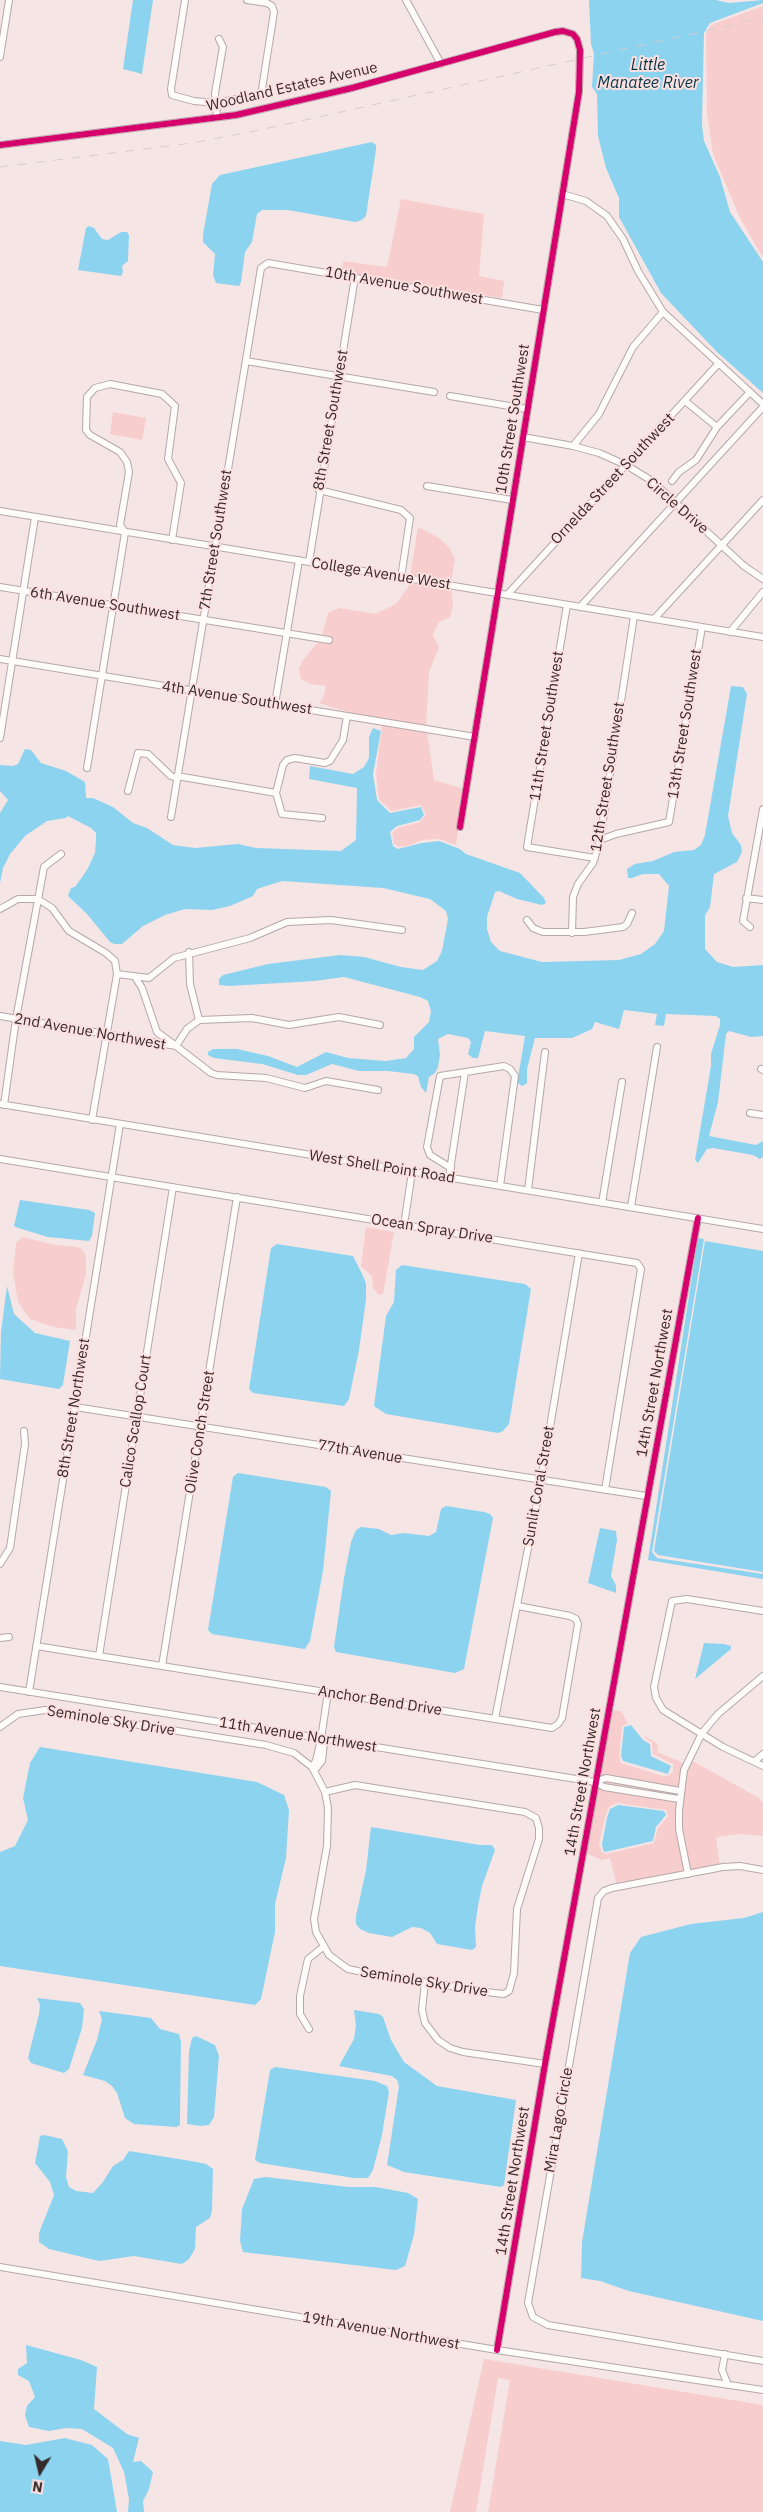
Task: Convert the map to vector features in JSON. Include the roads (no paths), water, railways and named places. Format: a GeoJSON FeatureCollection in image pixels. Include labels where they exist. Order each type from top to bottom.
{"type":"FeatureCollection","features":[{"type":"Feature","properties":{"kind":"street"},"geometry":{"type":"LineString","coordinates":[[0,57],[9,0]]}},
{"type":"Feature","properties":{"kind":"street"},"geometry":{"type":"LineString","coordinates":[[184,0],[171,89],[172,95],[194,101],[217,103],[260,94],[262,89],[274,12],[272,6],[267,3],[247,0]]}},
{"type":"Feature","properties":{"kind":"street"},"geometry":{"type":"LineString","coordinates":[[406,0],[441,64]]}},
{"type":"Feature","properties":{"kind":"street","name":"10th Street Southwest"},"geometry":{"type":"LineString","coordinates":[[460,827],[579,92],[580,50],[577,39],[573,34],[562,30],[555,32]]}},
{"type":"Feature","properties":{"kind":"street","name":"Woodland Estates Avenue"},"geometry":{"type":"LineString","coordinates":[[0,145],[220,117],[352,88],[555,32]]}},
{"type":"Feature","properties":{"kind":"street"},"geometry":{"type":"LineString","coordinates":[[219,39],[223,47],[215,93],[220,117]]}},
{"type":"Feature","properties":{"kind":"street"},"geometry":{"type":"LineString","coordinates":[[562,194],[586,201],[607,216],[623,240],[638,271],[663,312],[763,405],[580,607]]}},
{"type":"Feature","properties":{"kind":"street","name":"10th Avenue Southwest"},"geometry":{"type":"LineString","coordinates":[[264,264],[268,263],[355,277],[543,310]]}},
{"type":"Feature","properties":{"kind":"street","name":"7th Street Southwest"},"geometry":{"type":"LineString","coordinates":[[171,817],[260,272],[264,264]]}},
{"type":"Feature","properties":{"kind":"street","name":"8th Street Southwest"},"geometry":{"type":"LineString","coordinates":[[309,562],[319,490],[355,277]]}},
{"type":"Feature","properties":{"kind":"street"},"geometry":{"type":"LineString","coordinates":[[573,446],[599,414],[632,347],[663,312]]}},
{"type":"Feature","properties":{"kind":"street"},"geometry":{"type":"LineString","coordinates":[[246,361],[434,392]]}},
{"type":"Feature","properties":{"kind":"street","name":"Ornelda Street Southwest"},"geometry":{"type":"LineString","coordinates":[[507,595],[719,363]]}},
{"type":"Feature","properties":{"kind":"street"},"geometry":{"type":"LineString","coordinates":[[87,768],[125,532],[120,525],[129,472],[127,462],[120,452],[90,435],[86,430],[87,397],[95,388],[110,384],[162,394],[175,406],[168,459],[181,483],[172,540]]}},
{"type":"Feature","properties":{"kind":"street"},"geometry":{"type":"LineString","coordinates":[[672,481],[679,472],[696,460],[717,427],[750,392]]}},
{"type":"Feature","properties":{"kind":"street"},"geometry":{"type":"LineString","coordinates":[[450,396],[527,409]]}},
{"type":"Feature","properties":{"kind":"street"},"geometry":{"type":"LineString","coordinates":[[685,401],[717,427]]}},
{"type":"Feature","properties":{"kind":"street","name":"Circle Drive"},"geometry":{"type":"LineString","coordinates":[[523,437],[599,453],[626,465],[652,481],[721,546],[744,566],[763,579]]}},
{"type":"Feature","properties":{"kind":"street"},"geometry":{"type":"LineString","coordinates":[[427,486],[512,500]]}},
{"type":"Feature","properties":{"kind":"street"},"geometry":{"type":"LineString","coordinates":[[319,490],[401,510],[410,518],[401,578]]}},
{"type":"Feature","properties":{"kind":"street"},"geometry":{"type":"LineString","coordinates":[[654,619],[763,500]]}},
{"type":"Feature","properties":{"kind":"street","name":"College Avenue West"},"geometry":{"type":"LineString","coordinates":[[0,511],[763,637]]}},
{"type":"Feature","properties":{"kind":"street"},"geometry":{"type":"LineString","coordinates":[[0,738],[35,517]]}},
{"type":"Feature","properties":{"kind":"street"},"geometry":{"type":"LineString","coordinates":[[276,704],[299,560]]}},
{"type":"Feature","properties":{"kind":"street","name":"6th Avenue Southwest"},"geometry":{"type":"LineString","coordinates":[[0,587],[329,640]]}},
{"type":"Feature","properties":{"kind":"street"},"geometry":{"type":"LineString","coordinates":[[730,632],[763,592]]}},
{"type":"Feature","properties":{"kind":"street","name":"11th Street Southwest"},"geometry":{"type":"LineString","coordinates":[[567,605],[527,847],[595,858]]}},
{"type":"Feature","properties":{"kind":"street","name":"12th Street Southwest"},"geometry":{"type":"LineString","coordinates":[[572,933],[573,897],[578,884],[595,858],[600,840],[634,616]]}},
{"type":"Feature","properties":{"kind":"street","name":"13th Street Southwest"},"geometry":{"type":"LineString","coordinates":[[600,840],[616,834],[669,822],[702,627]]}},
{"type":"Feature","properties":{"kind":"street","name":"4th Avenue Southwest"},"geometry":{"type":"LineString","coordinates":[[0,659],[475,737]]}},
{"type":"Feature","properties":{"kind":"street"},"geometry":{"type":"LineString","coordinates":[[322,818],[282,814],[276,793],[283,765],[287,760],[295,758],[325,763],[330,761],[343,740],[347,716]]}},
{"type":"Feature","properties":{"kind":"street"},"geometry":{"type":"LineString","coordinates":[[128,791],[138,753],[148,754],[171,776],[276,793]]}},
{"type":"Feature","properties":{"kind":"street"},"geometry":{"type":"LineString","coordinates":[[750,927],[743,920],[763,809]]}},
{"type":"Feature","properties":{"kind":"street"},"geometry":{"type":"LineString","coordinates":[[2,1105],[44,867],[61,854]]}},
{"type":"Feature","properties":{"kind":"street"},"geometry":{"type":"LineString","coordinates":[[746,898],[763,900]]}},
{"type":"Feature","properties":{"kind":"street"},"geometry":{"type":"LineString","coordinates":[[0,909],[18,899],[38,899],[52,908],[59,920],[69,931],[106,953],[115,961],[118,974],[92,1120]]}},
{"type":"Feature","properties":{"kind":"street"},"geometry":{"type":"LineString","coordinates":[[527,920],[537,930],[551,933],[572,933],[623,927],[627,924],[632,913]]}},
{"type":"Feature","properties":{"kind":"street"},"geometry":{"type":"LineString","coordinates":[[118,974],[149,978],[174,958],[189,952],[250,938],[287,922],[308,919],[332,920],[402,930]]}},
{"type":"Feature","properties":{"kind":"street"},"geometry":{"type":"LineString","coordinates":[[189,952],[190,984],[199,1020]]}},
{"type":"Feature","properties":{"kind":"street"},"geometry":{"type":"LineString","coordinates":[[135,977],[142,988],[157,1032],[176,1046],[188,1029],[199,1020],[252,1018],[289,1024],[339,1017],[380,1025]]}},
{"type":"Feature","properties":{"kind":"street","name":"2nd Avenue Northwest"},"geometry":{"type":"LineString","coordinates":[[0,1016],[176,1046],[211,1073],[217,1075],[266,1078],[305,1088],[326,1081],[378,1090]]}},
{"type":"Feature","properties":{"kind":"street"},"geometry":{"type":"LineString","coordinates":[[631,1207],[657,1047]]}},
{"type":"Feature","properties":{"kind":"street"},"geometry":{"type":"LineString","coordinates":[[528,1190],[545,1052]]}},
{"type":"Feature","properties":{"kind":"street"},"geometry":{"type":"LineString","coordinates":[[451,1168],[430,1155],[427,1147],[440,1076],[504,1066],[510,1069],[515,1076],[500,1186]]}},
{"type":"Feature","properties":{"kind":"street"},"geometry":{"type":"LineString","coordinates":[[449,1178],[465,1072]]}},
{"type":"Feature","properties":{"kind":"street"},"geometry":{"type":"LineString","coordinates":[[602,1203],[622,1082]]}},
{"type":"Feature","properties":{"kind":"street","name":"West Shell Point Road"},"geometry":{"type":"LineString","coordinates":[[2,1105],[763,1229]]}},
{"type":"Feature","properties":{"kind":"street"},"geometry":{"type":"LineString","coordinates":[[750,1113],[763,1115]]}},
{"type":"Feature","properties":{"kind":"street","name":"8th Street Northwest"},"geometry":{"type":"LineString","coordinates":[[29,1692],[120,1124]]}},
{"type":"Feature","properties":{"kind":"street","name":"Ocean Spray Drive"},"geometry":{"type":"LineString","coordinates":[[0,1159],[637,1263],[640,1269],[605,1490]]}},
{"type":"Feature","properties":{"kind":"street"},"geometry":{"type":"LineString","coordinates":[[404,1225],[412,1172]]}},
{"type":"Feature","properties":{"kind":"street","name":"Calico Scallop Court"},"geometry":{"type":"LineString","coordinates":[[99,1656],[173,1187]]}},
{"type":"Feature","properties":{"kind":"street","name":"Olive Conch Street"},"geometry":{"type":"LineString","coordinates":[[162,1666],[237,1198]]}},
{"type":"Feature","properties":{"kind":"street","name":"14th Street Northwest"},"geometry":{"type":"LineString","coordinates":[[497,2350],[595,1782],[698,1218]]}},
{"type":"Feature","properties":{"kind":"street","name":"Sunlit Coral Street"},"geometry":{"type":"LineString","coordinates":[[495,1719],[541,1481],[579,1253]]}},
{"type":"Feature","properties":{"kind":"street","name":"77th Avenue"},"geometry":{"type":"LineString","coordinates":[[75,1407],[646,1496]]}},
{"type":"Feature","properties":{"kind":"street"},"geometry":{"type":"LineString","coordinates":[[0,1564],[10,1548],[25,1444],[24,1431]]}},
{"type":"Feature","properties":{"kind":"street"},"geometry":{"type":"LineString","coordinates":[[763,1611],[687,1599],[677,1599],[672,1602],[654,1687],[656,1698],[663,1710],[723,1747],[763,1766]]}},
{"type":"Feature","properties":{"kind":"street","name":"Anchor Bend Drive"},"geometry":{"type":"LineString","coordinates":[[36,1646],[552,1728],[562,1718],[578,1629],[576,1619],[518,1606]]}},
{"type":"Feature","properties":{"kind":"street"},"geometry":{"type":"LineString","coordinates":[[0,1638],[8,1637]]}},
{"type":"Feature","properties":{"kind":"street"},"geometry":{"type":"LineString","coordinates":[[688,1874],[679,1829],[679,1799],[684,1770],[702,1733],[730,1702],[763,1676]]}},
{"type":"Feature","properties":{"kind":"street","name":"11th Avenue Northwest"},"geometry":{"type":"LineString","coordinates":[[0,1687],[595,1782],[604,1788],[679,1799]]}},
{"type":"Feature","properties":{"kind":"street"},"geometry":{"type":"LineString","coordinates":[[313,1769],[321,1739],[328,1692]]}},
{"type":"Feature","properties":{"kind":"street","name":"Seminole Sky Drive"},"geometry":{"type":"LineString","coordinates":[[0,1727],[18,1714],[45,1710],[266,1745],[288,1751],[313,1769],[325,1792],[328,1808],[325,1868],[314,1919],[316,1932],[322,1947],[338,1963],[348,1969],[494,1993],[504,1994],[510,1991],[514,1973],[516,1909],[539,1839],[539,1828],[536,1818],[525,1812],[354,1785],[325,1792]]}},
{"type":"Feature","properties":{"kind":"street"},"geometry":{"type":"LineString","coordinates":[[313,1769],[322,1761],[324,1743],[321,1739]]}},
{"type":"Feature","properties":{"kind":"street"},"geometry":{"type":"LineString","coordinates":[[304,1761],[312,1759],[318,1754]]}},
{"type":"Feature","properties":{"kind":"street"},"geometry":{"type":"LineString","coordinates":[[755,1761],[763,1754]]}},
{"type":"Feature","properties":{"kind":"street","name":"11th Avenue Northwest"},"geometry":{"type":"LineString","coordinates":[[595,1782],[606,1778],[680,1791]]}},
{"type":"Feature","properties":{"kind":"street","name":"Mira Lago Circle"},"geometry":{"type":"LineString","coordinates":[[763,1870],[740,1866],[612,1888],[604,1891],[597,1901],[528,2303],[533,2317],[544,2324],[763,2361]]}},
{"type":"Feature","properties":{"kind":"street"},"geometry":{"type":"LineString","coordinates":[[308,2029],[300,2014],[300,1996],[308,1959],[322,1947]]}},
{"type":"Feature","properties":{"kind":"street"},"geometry":{"type":"LineString","coordinates":[[424,1982],[422,2010],[425,2023],[438,2040],[450,2048],[463,2052],[545,2064]]}},
{"type":"Feature","properties":{"kind":"street","name":"19th Avenue Northwest"},"geometry":{"type":"LineString","coordinates":[[0,2267],[497,2350],[763,2390]]}},
{"type":"Feature","properties":{"kind":"street"},"geometry":{"type":"LineString","coordinates":[[713,2382],[722,2370],[725,2354]]}},
{"type":"Feature","properties":{"kind":"street"},"geometry":{"type":"LineString","coordinates":[[722,2370],[728,2385]]}},
{"type":"Feature","properties":{"kind":"water"},"geometry":{"type":"Polygon","coordinates":[[[133,0],[153,0],[142,74],[123,69],[133,0]]]}},
{"type":"Feature","properties":{"kind":"water","name":"Little Manatee River"},"geometry":{"type":"Polygon","coordinates":[[[589,0],[716,0],[729,3],[763,0],[763,3],[710,23],[704,33],[702,125],[704,141],[720,177],[730,212],[763,262],[763,393],[717,352],[661,293],[619,217],[619,198],[606,168],[598,136],[597,94],[592,87],[594,54],[591,44],[589,0]]]}},
{"type":"Feature","properties":{"kind":"water"},"geometry":{"type":"Polygon","coordinates":[[[372,142],[376,145],[376,150],[366,216],[362,220],[355,222],[288,210],[262,210],[257,214],[252,242],[245,252],[239,286],[216,283],[213,275],[215,254],[203,242],[203,235],[212,184],[220,175],[372,142]]]}},
{"type":"Feature","properties":{"kind":"water"},"geometry":{"type":"Polygon","coordinates":[[[89,226],[94,228],[102,239],[108,240],[121,232],[127,232],[129,235],[128,261],[122,266],[123,272],[121,276],[78,270],[86,228],[89,226]]]}},
{"type":"Feature","properties":{"kind":"water"},"geometry":{"type":"Polygon","coordinates":[[[731,686],[743,687],[747,694],[728,816],[732,833],[741,845],[742,852],[737,862],[714,874],[710,907],[705,915],[705,949],[717,962],[733,967],[763,965],[763,1036],[751,1037],[729,1031],[726,1034],[718,1102],[709,1136],[756,1145],[763,1141],[763,1157],[760,1159],[753,1155],[713,1148],[707,1149],[698,1163],[695,1160],[711,1066],[711,1054],[720,1025],[720,1019],[716,1016],[666,1014],[664,1026],[655,1025],[657,1014],[624,1010],[619,1029],[595,1022],[592,1029],[572,1038],[535,1038],[527,1069],[527,1083],[522,1086],[518,1083],[518,1078],[525,1036],[485,1031],[478,1058],[473,1058],[468,1054],[471,1042],[468,1038],[448,1034],[438,1039],[440,1055],[438,1067],[435,1073],[429,1077],[426,1093],[421,1087],[418,1076],[413,1074],[388,1071],[359,1071],[332,1064],[306,1075],[298,1075],[262,1064],[214,1058],[208,1055],[208,1052],[213,1049],[237,1049],[268,1056],[297,1067],[326,1052],[348,1058],[386,1061],[406,1058],[414,1049],[414,1037],[429,1022],[431,1011],[428,1001],[420,997],[344,977],[314,981],[229,986],[219,985],[219,979],[223,975],[268,964],[340,955],[364,957],[401,967],[423,970],[437,961],[442,951],[448,919],[446,911],[430,899],[383,888],[282,881],[257,889],[253,896],[230,906],[212,910],[185,909],[165,915],[143,926],[122,944],[114,944],[110,942],[87,914],[68,896],[71,888],[75,887],[87,870],[95,853],[96,833],[91,828],[68,816],[47,821],[25,836],[10,854],[3,868],[0,883],[0,813],[8,800],[0,791],[0,765],[13,766],[18,764],[25,749],[31,750],[41,763],[66,771],[85,782],[86,798],[93,798],[113,807],[133,823],[147,828],[173,845],[195,848],[238,844],[256,848],[341,851],[356,840],[357,788],[309,779],[310,766],[353,774],[364,767],[369,758],[369,737],[373,728],[381,731],[373,774],[377,800],[390,813],[421,807],[424,815],[420,820],[397,826],[390,832],[393,846],[398,849],[439,841],[460,849],[466,854],[520,873],[544,898],[546,903],[542,905],[517,899],[499,891],[495,892],[487,917],[487,929],[491,942],[500,951],[542,962],[619,960],[641,954],[655,944],[664,931],[669,886],[659,874],[643,874],[628,878],[627,869],[635,864],[653,861],[674,852],[694,850],[701,845],[705,835],[731,686]]]}},
{"type":"Feature","properties":{"kind":"water"},"geometry":{"type":"Polygon","coordinates":[[[20,1200],[89,1210],[95,1213],[92,1236],[89,1241],[48,1237],[14,1226],[20,1200]]]}},
{"type":"Feature","properties":{"kind":"water"},"geometry":{"type":"Polygon","coordinates":[[[698,1238],[704,1239],[652,1552],[657,1558],[763,1574],[763,1579],[648,1560],[698,1238]]]}},
{"type":"Feature","properties":{"kind":"water"},"geometry":{"type":"Polygon","coordinates":[[[705,1241],[763,1251],[763,1572],[658,1555],[654,1551],[705,1241]]]}},
{"type":"Feature","properties":{"kind":"water"},"geometry":{"type":"Polygon","coordinates":[[[277,1244],[353,1256],[364,1278],[366,1299],[359,1350],[349,1399],[344,1406],[253,1393],[249,1389],[271,1248],[277,1244]]]}},
{"type":"Feature","properties":{"kind":"water"},"geometry":{"type":"Polygon","coordinates":[[[402,1265],[525,1284],[531,1289],[509,1424],[503,1431],[498,1433],[386,1414],[374,1406],[386,1316],[394,1302],[396,1270],[402,1265]]]}},
{"type":"Feature","properties":{"kind":"water"},"geometry":{"type":"Polygon","coordinates":[[[7,1286],[14,1314],[35,1333],[70,1341],[63,1385],[59,1389],[0,1379],[1,1332],[7,1286]]]}},
{"type":"Feature","properties":{"kind":"water"},"geometry":{"type":"Polygon","coordinates":[[[238,1473],[326,1487],[331,1491],[323,1571],[310,1641],[305,1649],[212,1634],[208,1630],[233,1477],[238,1473]]]}},
{"type":"Feature","properties":{"kind":"water"},"geometry":{"type":"Polygon","coordinates":[[[446,1506],[484,1512],[490,1514],[493,1518],[464,1669],[455,1673],[336,1652],[334,1647],[344,1578],[351,1542],[356,1530],[361,1527],[379,1529],[391,1535],[404,1533],[429,1536],[436,1532],[441,1509],[446,1506]]]}},
{"type":"Feature","properties":{"kind":"water"},"geometry":{"type":"Polygon","coordinates":[[[600,1528],[616,1531],[617,1540],[611,1576],[616,1585],[616,1593],[588,1583],[600,1528]]]}},
{"type":"Feature","properties":{"kind":"water"},"geometry":{"type":"Polygon","coordinates":[[[704,1643],[724,1644],[731,1646],[731,1649],[695,1679],[704,1643]]]}},
{"type":"Feature","properties":{"kind":"water"},"geometry":{"type":"Polygon","coordinates":[[[631,1725],[643,1740],[650,1744],[651,1756],[671,1766],[668,1774],[623,1761],[621,1756],[624,1727],[631,1725]]]}},
{"type":"Feature","properties":{"kind":"water"},"geometry":{"type":"Polygon","coordinates":[[[40,1747],[257,1782],[284,1795],[289,1810],[286,1858],[275,1904],[275,1932],[261,1999],[255,2005],[0,1966],[0,1852],[15,1846],[28,1820],[23,1798],[30,1763],[40,1747]]]}},
{"type":"Feature","properties":{"kind":"water"},"geometry":{"type":"Polygon","coordinates":[[[618,1805],[664,1811],[666,1815],[656,1827],[653,1841],[605,1852],[603,1850],[602,1844],[610,1809],[618,1805]]]}},
{"type":"Feature","properties":{"kind":"water"},"geometry":{"type":"Polygon","coordinates":[[[371,1827],[480,1845],[492,1845],[495,1850],[482,1886],[478,1906],[475,1927],[476,1947],[472,1950],[437,1944],[430,1933],[421,1928],[412,1927],[392,1937],[369,1933],[360,1929],[356,1924],[356,1916],[366,1870],[371,1827]]]}},
{"type":"Feature","properties":{"kind":"water"},"geometry":{"type":"Polygon","coordinates":[[[763,1912],[763,2321],[629,2291],[600,2281],[581,2278],[582,2242],[630,1953],[641,1937],[691,1924],[744,1918],[763,1912]]]}},
{"type":"Feature","properties":{"kind":"water"},"geometry":{"type":"Polygon","coordinates":[[[37,1998],[80,2003],[84,2009],[82,2028],[69,2069],[64,2073],[31,2063],[28,2058],[39,2014],[40,2005],[37,1998]]]}},
{"type":"Feature","properties":{"kind":"water"},"geometry":{"type":"Polygon","coordinates":[[[354,2010],[379,2014],[383,2017],[391,2040],[404,2062],[437,2086],[516,2100],[504,2185],[501,2187],[404,2172],[387,2165],[399,2086],[397,2080],[392,2076],[339,2066],[354,2039],[356,2025],[354,2010]]]}},
{"type":"Feature","properties":{"kind":"water"},"geometry":{"type":"Polygon","coordinates":[[[99,2011],[151,2018],[160,2029],[179,2034],[181,2042],[180,2125],[177,2127],[134,2124],[125,2118],[117,2093],[112,2086],[105,2081],[83,2075],[97,2040],[102,2019],[99,2011]]]}},
{"type":"Feature","properties":{"kind":"water"},"geometry":{"type":"Polygon","coordinates":[[[196,2036],[215,2045],[219,2056],[214,2117],[209,2125],[201,2126],[187,2124],[189,2051],[192,2038],[196,2036]]]}},
{"type":"Feature","properties":{"kind":"water"},"geometry":{"type":"Polygon","coordinates":[[[275,2067],[375,2081],[387,2086],[389,2092],[382,2135],[373,2170],[368,2178],[354,2178],[260,2163],[255,2160],[270,2070],[275,2067]]]}},
{"type":"Feature","properties":{"kind":"water"},"geometry":{"type":"Polygon","coordinates":[[[44,2135],[62,2139],[68,2151],[66,2177],[69,2187],[76,2191],[93,2193],[113,2166],[123,2160],[129,2151],[206,2164],[213,2169],[212,2210],[210,2218],[196,2227],[195,2249],[189,2259],[182,2264],[134,2256],[99,2261],[49,2249],[39,2242],[39,2233],[54,2195],[50,2182],[35,2163],[40,2136],[44,2135]]]}},
{"type":"Feature","properties":{"kind":"water"},"geometry":{"type":"Polygon","coordinates":[[[266,2177],[348,2187],[376,2187],[408,2193],[418,2199],[414,2235],[405,2266],[396,2270],[243,2252],[240,2241],[242,2209],[254,2179],[266,2177]]]}},
{"type":"Feature","properties":{"kind":"water"},"geometry":{"type":"Polygon","coordinates":[[[26,2345],[81,2360],[97,2367],[94,2409],[127,2434],[139,2438],[133,2462],[141,2461],[153,2472],[149,2489],[143,2501],[144,2512],[128,2512],[129,2499],[124,2472],[113,2448],[82,2429],[66,2428],[49,2431],[29,2427],[25,2415],[27,2406],[35,2397],[29,2381],[18,2375],[18,2369],[27,2363],[26,2345]]]}},
{"type":"Feature","properties":{"kind":"water"},"geometry":{"type":"Polygon","coordinates":[[[65,2438],[92,2445],[108,2459],[117,2512],[0,2512],[0,2441],[26,2445],[65,2438]]]}},
{"type":"Feature","properties":{"kind":"railway"},"geometry":{"type":"LineString","coordinates":[[0,167],[192,143],[260,130],[732,25],[763,16]]}}]}
